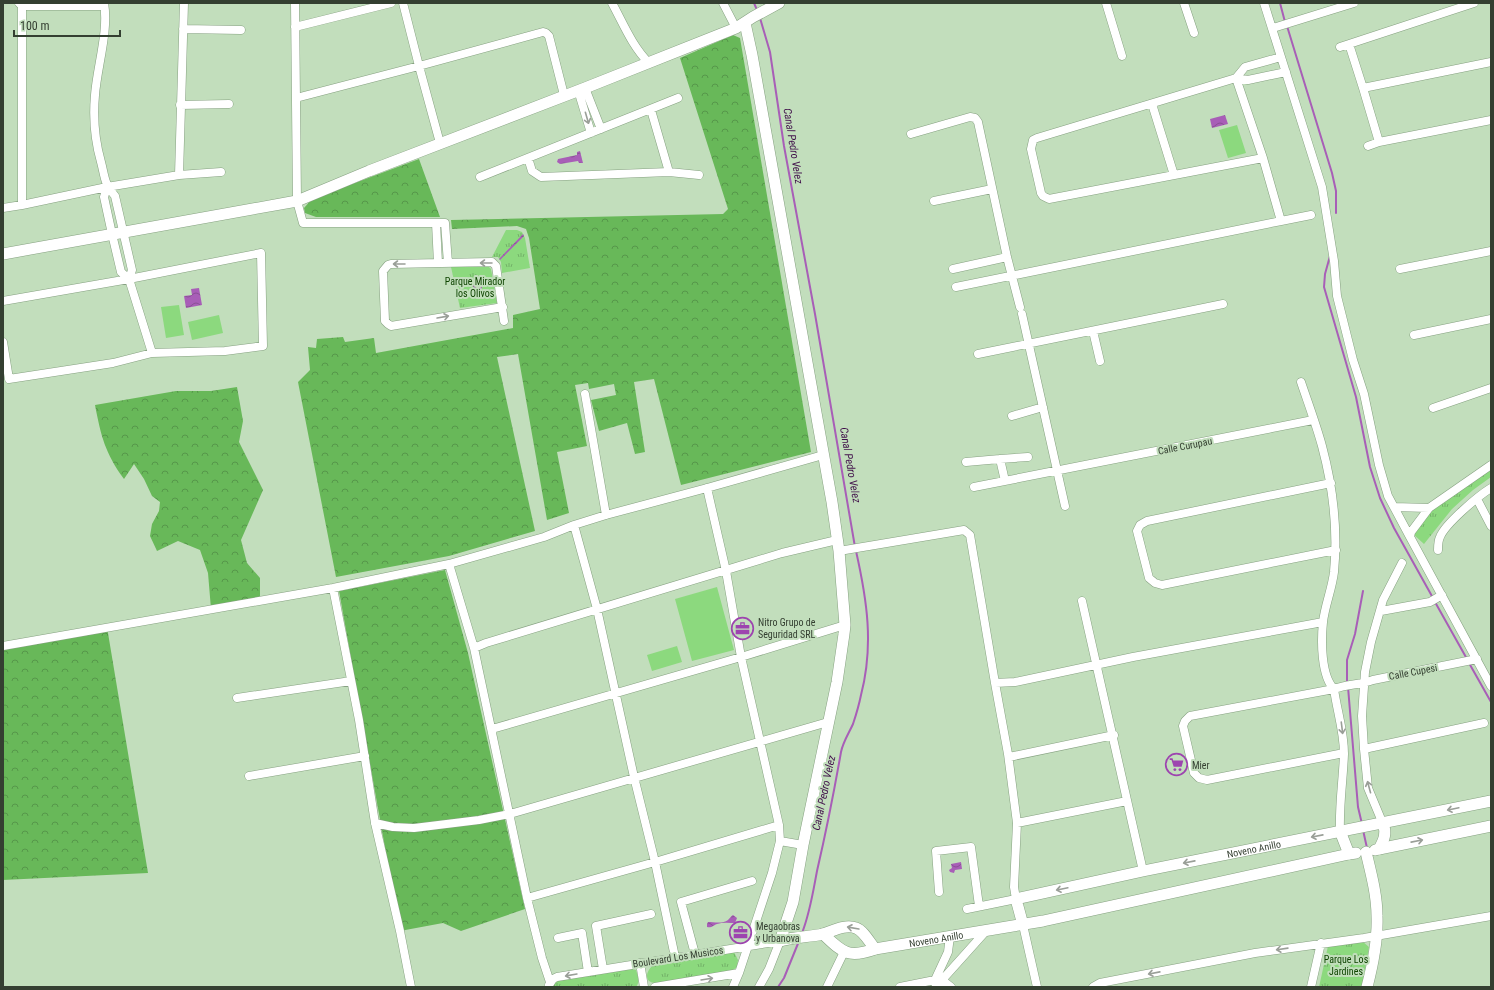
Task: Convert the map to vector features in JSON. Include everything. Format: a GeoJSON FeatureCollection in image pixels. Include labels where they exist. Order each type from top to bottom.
{"type":"FeatureCollection","features":[{"type":"Feature","properties":{"kind":"street"},"geometry":{"type":"LineString","coordinates":[[179,175],[184,3]]}},
{"type":"Feature","properties":{"kind":"street"},"geometry":{"type":"LineString","coordinates":[[296,3],[297,201],[303,223],[445,223],[448,263]]}},
{"type":"Feature","properties":{"kind":"street"},"geometry":{"type":"LineString","coordinates":[[295,27],[391,3]]}},
{"type":"Feature","properties":{"kind":"street"},"geometry":{"type":"LineString","coordinates":[[403,3],[440,143]]}},
{"type":"Feature","properties":{"kind":"street"},"geometry":{"type":"LineString","coordinates":[[612,3],[637,50],[649,63]]}},
{"type":"Feature","properties":{"kind":"street"},"geometry":{"type":"LineString","coordinates":[[723,3],[745,23],[752,55],[838,540],[842,551],[845,625],[837,682],[803,845],[793,902],[769,969],[759,987]]}},
{"type":"Feature","properties":{"kind":"street"},"geometry":{"type":"LineString","coordinates":[[1106,3],[1122,56]]}},
{"type":"Feature","properties":{"kind":"street"},"geometry":{"type":"LineString","coordinates":[[1184,3],[1194,33]]}},
{"type":"Feature","properties":{"kind":"street"},"geometry":{"type":"LineString","coordinates":[[1264,3],[1276,27],[1281,57],[1322,187],[1334,261],[1337,296],[1353,360],[1364,394],[1379,465],[1388,496],[1410,537],[1436,599],[1469,661],[1491,686]]}},
{"type":"Feature","properties":{"kind":"street"},"geometry":{"type":"LineString","coordinates":[[1276,27],[1354,3]]}},
{"type":"Feature","properties":{"kind":"street"},"geometry":{"type":"LineString","coordinates":[[1340,47],[1474,3]]}},
{"type":"Feature","properties":{"kind":"street"},"geometry":{"type":"LineString","coordinates":[[22,205],[21,5],[104,5],[103,41],[95,95],[94,118],[98,150],[107,187],[115,196],[124,232],[132,270],[129,279]]}},
{"type":"Feature","properties":{"kind":"street"},"geometry":{"type":"LineString","coordinates":[[3,254],[297,201],[369,170],[649,63],[745,23],[774,6]]}},
{"type":"Feature","properties":{"kind":"street"},"geometry":{"type":"LineString","coordinates":[[183,29],[241,30]]}},
{"type":"Feature","properties":{"kind":"street"},"geometry":{"type":"LineString","coordinates":[[296,98],[542,32],[546,33],[548,36],[564,95]]}},
{"type":"Feature","properties":{"kind":"street"},"geometry":{"type":"LineString","coordinates":[[1349,44],[1379,142]]}},
{"type":"Feature","properties":{"kind":"street"},"geometry":{"type":"LineString","coordinates":[[1236,78],[1245,68],[1281,57]]}},
{"type":"Feature","properties":{"kind":"street"},"geometry":{"type":"LineString","coordinates":[[1363,88],[1491,62]]}},
{"type":"Feature","properties":{"kind":"street"},"geometry":{"type":"LineString","coordinates":[[1263,158],[1049,199],[1041,193],[1031,149],[1032,139],[1236,78],[1248,80],[1286,72]]}},
{"type":"Feature","properties":{"kind":"street"},"geometry":{"type":"LineString","coordinates":[[1236,78],[1263,158],[1281,221]]}},
{"type":"Feature","properties":{"kind":"street"},"geometry":{"type":"LineString","coordinates":[[581,89],[601,129]]}},
{"type":"Feature","properties":{"kind":"street"},"geometry":{"type":"LineString","coordinates":[[581,89],[591,133]]}},
{"type":"Feature","properties":{"kind":"street"},"geometry":{"type":"LineString","coordinates":[[480,178],[678,98]]}},
{"type":"Feature","properties":{"kind":"street"},"geometry":{"type":"LineString","coordinates":[[180,105],[229,104]]}},
{"type":"Feature","properties":{"kind":"street"},"geometry":{"type":"LineString","coordinates":[[1152,104],[1174,175]]}},
{"type":"Feature","properties":{"kind":"street"},"geometry":{"type":"LineString","coordinates":[[651,110],[669,172]]}},
{"type":"Feature","properties":{"kind":"street"},"geometry":{"type":"LineString","coordinates":[[911,134],[970,117],[975,118],[978,122],[1007,257],[1021,310],[1065,506]]}},
{"type":"Feature","properties":{"kind":"street"},"geometry":{"type":"LineString","coordinates":[[1368,146],[1379,142],[1491,120]]}},
{"type":"Feature","properties":{"kind":"street"},"geometry":{"type":"LineString","coordinates":[[528,158],[532,171],[541,177],[669,172],[699,175]]}},
{"type":"Feature","properties":{"kind":"street"},"geometry":{"type":"LineString","coordinates":[[3,208],[107,187],[179,175],[221,172]]}},
{"type":"Feature","properties":{"kind":"street"},"geometry":{"type":"LineString","coordinates":[[107,187],[104,197],[121,272],[129,279],[152,353]]}},
{"type":"Feature","properties":{"kind":"street"},"geometry":{"type":"LineString","coordinates":[[934,202],[992,189]]}},
{"type":"Feature","properties":{"kind":"street"},"geometry":{"type":"LineString","coordinates":[[956,287],[1311,215]]}},
{"type":"Feature","properties":{"kind":"street"},"geometry":{"type":"LineString","coordinates":[[436,223],[438,263]]}},
{"type":"Feature","properties":{"kind":"street"},"geometry":{"type":"LineString","coordinates":[[1400,269],[1491,251]]}},
{"type":"Feature","properties":{"kind":"street"},"geometry":{"type":"LineString","coordinates":[[3,302],[261,253],[263,346],[225,351],[152,353],[113,363],[9,379],[3,342]]}},
{"type":"Feature","properties":{"kind":"street"},"geometry":{"type":"LineString","coordinates":[[953,269],[1007,257]]}},
{"type":"Feature","properties":{"kind":"street"},"geometry":{"type":"LineString","coordinates":[[503,307],[391,326],[385,321],[383,271],[392,264],[492,262],[496,266],[503,307],[504,321]]}},
{"type":"Feature","properties":{"kind":"street"},"geometry":{"type":"LineString","coordinates":[[978,354],[1223,304]]}},
{"type":"Feature","properties":{"kind":"street"},"geometry":{"type":"LineString","coordinates":[[1414,335],[1491,319]]}},
{"type":"Feature","properties":{"kind":"street"},"geometry":{"type":"LineString","coordinates":[[1093,331],[1100,361]]}},
{"type":"Feature","properties":{"kind":"street"},"geometry":{"type":"LineString","coordinates":[[1301,382],[1322,445],[1331,483],[1336,550],[1333,579],[1323,622],[1325,672],[1330,684],[1338,688],[1344,753],[1339,819],[1340,831],[1349,854]]}},
{"type":"Feature","properties":{"kind":"street"},"geometry":{"type":"LineString","coordinates":[[1433,408],[1491,388]]}},
{"type":"Feature","properties":{"kind":"street"},"geometry":{"type":"LineString","coordinates":[[585,394],[606,515]]}},
{"type":"Feature","properties":{"kind":"street"},"geometry":{"type":"LineString","coordinates":[[1012,416],[1043,407]]}},
{"type":"Feature","properties":{"kind":"street","name":"Calle Curupau"},"geometry":{"type":"LineString","coordinates":[[974,487],[1058,472],[1313,420]]}},
{"type":"Feature","properties":{"kind":"street"},"geometry":{"type":"LineString","coordinates":[[3,646],[332,588],[449,564],[544,537],[574,525],[606,515],[823,455]]}},
{"type":"Feature","properties":{"kind":"street"},"geometry":{"type":"LineString","coordinates":[[966,462],[1028,457]]}},
{"type":"Feature","properties":{"kind":"street"},"geometry":{"type":"LineString","coordinates":[[1000,459],[1005,481]]}},
{"type":"Feature","properties":{"kind":"street"},"geometry":{"type":"LineString","coordinates":[[1410,537],[1429,508],[1491,465]]}},
{"type":"Feature","properties":{"kind":"street"},"geometry":{"type":"LineString","coordinates":[[1331,483],[1147,521],[1140,525],[1137,531],[1149,578],[1155,583],[1162,585],[1336,550]]}},
{"type":"Feature","properties":{"kind":"street"},"geometry":{"type":"LineString","coordinates":[[706,488],[726,571],[741,657],[780,825],[780,841],[772,873],[748,947],[733,987]]}},
{"type":"Feature","properties":{"kind":"street"},"geometry":{"type":"LineString","coordinates":[[1438,550],[1440,537],[1446,528],[1460,513],[1491,488]]}},
{"type":"Feature","properties":{"kind":"street"},"geometry":{"type":"LineString","coordinates":[[1477,500],[1491,526]]}},
{"type":"Feature","properties":{"kind":"street"},"geometry":{"type":"LineString","coordinates":[[1394,507],[1429,508]]}},
{"type":"Feature","properties":{"kind":"street"},"geometry":{"type":"LineString","coordinates":[[574,525],[598,609],[634,777],[655,862],[674,957]]}},
{"type":"Feature","properties":{"kind":"street"},"geometry":{"type":"LineString","coordinates":[[842,551],[964,530],[970,535],[1009,757],[1017,823],[1014,887],[1037,987]]}},
{"type":"Feature","properties":{"kind":"street"},"geometry":{"type":"LineString","coordinates":[[474,648],[486,643],[786,552],[838,540]]}},
{"type":"Feature","properties":{"kind":"street"},"geometry":{"type":"LineString","coordinates":[[1379,849],[1385,836],[1385,829],[1368,788],[1362,716],[1367,658],[1371,642],[1383,600],[1402,563]]}},
{"type":"Feature","properties":{"kind":"street"},"geometry":{"type":"LineString","coordinates":[[449,564],[474,648],[527,898],[550,984]]}},
{"type":"Feature","properties":{"kind":"street"},"geometry":{"type":"LineString","coordinates":[[332,588],[352,682],[375,822],[411,987]]}},
{"type":"Feature","properties":{"kind":"street"},"geometry":{"type":"LineString","coordinates":[[1381,611],[1436,599]]}},
{"type":"Feature","properties":{"kind":"street"},"geometry":{"type":"LineString","coordinates":[[1082,601],[1096,665],[1114,735],[1143,871]]}},
{"type":"Feature","properties":{"kind":"street"},"geometry":{"type":"LineString","coordinates":[[995,683],[1015,682],[1323,622]]}},
{"type":"Feature","properties":{"kind":"street"},"geometry":{"type":"LineString","coordinates":[[492,729],[741,657],[845,625]]}},
{"type":"Feature","properties":{"kind":"street","name":"Calle Cupesi"},"geometry":{"type":"LineString","coordinates":[[1344,753],[1207,780],[1199,778],[1194,773],[1183,726],[1185,721],[1190,716],[1353,684],[1365,683],[1372,680],[1469,661]]}},
{"type":"Feature","properties":{"kind":"street"},"geometry":{"type":"LineString","coordinates":[[238,698],[352,682]]}},
{"type":"Feature","properties":{"kind":"street"},"geometry":{"type":"LineString","coordinates":[[375,822],[393,827],[414,828],[479,820],[510,814],[828,722]]}},
{"type":"Feature","properties":{"kind":"street"},"geometry":{"type":"LineString","coordinates":[[1364,749],[1484,723]]}},
{"type":"Feature","properties":{"kind":"street"},"geometry":{"type":"LineString","coordinates":[[1009,757],[1114,735]]}},
{"type":"Feature","properties":{"kind":"street"},"geometry":{"type":"LineString","coordinates":[[249,776],[365,756]]}},
{"type":"Feature","properties":{"kind":"street"},"geometry":{"type":"LineString","coordinates":[[1017,823],[1128,801]]}},
{"type":"Feature","properties":{"kind":"street","name":"Noveno Anillo"},"geometry":{"type":"LineString","coordinates":[[1016,899],[1143,871],[1355,828],[1383,824],[1491,801]]}},
{"type":"Feature","properties":{"kind":"street"},"geometry":{"type":"LineString","coordinates":[[527,898],[780,825]]}},
{"type":"Feature","properties":{"kind":"street"},"geometry":{"type":"LineString","coordinates":[[1379,849],[1491,826]]}},
{"type":"Feature","properties":{"kind":"street"},"geometry":{"type":"LineString","coordinates":[[780,841],[803,845]]}},
{"type":"Feature","properties":{"kind":"street"},"geometry":{"type":"LineString","coordinates":[[939,892],[936,851],[971,847],[979,906]]}},
{"type":"Feature","properties":{"kind":"street","name":"Noveno Anillo"},"geometry":{"type":"LineString","coordinates":[[844,952],[863,953],[875,949],[1022,925],[1349,854],[1379,849]]}},
{"type":"Feature","properties":{"kind":"street"},"geometry":{"type":"LineString","coordinates":[[1366,852],[1372,877],[1377,915],[1372,968],[1368,987]]}},
{"type":"Feature","properties":{"kind":"street"},"geometry":{"type":"LineString","coordinates":[[695,954],[681,902],[752,881]]}},
{"type":"Feature","properties":{"kind":"street"},"geometry":{"type":"LineString","coordinates":[[967,909],[1016,899]]}},
{"type":"Feature","properties":{"kind":"street"},"geometry":{"type":"LineString","coordinates":[[603,969],[596,926],[651,914]]}},
{"type":"Feature","properties":{"kind":"street"},"geometry":{"type":"LineString","coordinates":[[1093,987],[1100,983],[1248,954],[1321,944],[1491,916]]}},
{"type":"Feature","properties":{"kind":"street"},"geometry":{"type":"LineString","coordinates":[[780,941],[823,934],[846,927],[860,930],[875,949]]}},
{"type":"Feature","properties":{"kind":"street"},"geometry":{"type":"LineString","coordinates":[[937,983],[986,931]]}},
{"type":"Feature","properties":{"kind":"street"},"geometry":{"type":"LineString","coordinates":[[558,938],[582,933],[588,972]]}},
{"type":"Feature","properties":{"kind":"street"},"geometry":{"type":"LineString","coordinates":[[823,934],[844,952],[827,987]]}},
{"type":"Feature","properties":{"kind":"street"},"geometry":{"type":"LineString","coordinates":[[937,983],[948,952],[950,936]]}},
{"type":"Feature","properties":{"kind":"street","name":"Boulevard Los Musicos"},"geometry":{"type":"LineString","coordinates":[[550,984],[557,977],[780,941]]}},
{"type":"Feature","properties":{"kind":"street"},"geometry":{"type":"LineString","coordinates":[[1311,987],[1321,944]]}},
{"type":"Feature","properties":{"kind":"street"},"geometry":{"type":"LineString","coordinates":[[640,963],[644,987]]}},
{"type":"Feature","properties":{"kind":"street"},"geometry":{"type":"LineString","coordinates":[[655,987],[739,973]]}},
{"type":"Feature","properties":{"kind":"street"},"geometry":{"type":"LineString","coordinates":[[900,987],[937,983],[951,987]]}},
{"type":"Feature","properties":{"kind":"green space"},"geometry":{"type":"Polygon","coordinates":[[[733,35],[740,38],[811,452],[681,485],[654,379],[634,382],[645,452],[635,454],[627,423],[599,431],[591,400],[616,395],[614,384],[589,389],[588,383],[575,385],[587,446],[557,452],[569,513],[547,520],[518,354],[497,357],[535,531],[449,556],[336,577],[298,382],[310,370],[308,347],[316,348],[317,339],[343,337],[345,342],[374,338],[376,353],[513,328],[513,315],[540,309],[529,238],[526,229],[517,226],[452,229],[451,220],[723,214],[728,209],[680,58],[733,35]]]}},
{"type":"Feature","properties":{"kind":"green space"},"geometry":{"type":"Polygon","coordinates":[[[1237,125],[1246,153],[1228,158],[1219,130],[1237,125]]]}},
{"type":"Feature","properties":{"kind":"green space"},"geometry":{"type":"Polygon","coordinates":[[[419,159],[440,217],[316,217],[305,213],[304,208],[312,199],[419,159]]]}},
{"type":"Feature","properties":{"kind":"green space"},"geometry":{"type":"Polygon","coordinates":[[[506,230],[517,230],[522,232],[525,238],[530,268],[502,273],[501,262],[498,257],[492,257],[506,230]]]}},
{"type":"Feature","properties":{"kind":"green space","name":"Parque Mirador los Olivos"},"geometry":{"type":"Polygon","coordinates":[[[451,267],[489,267],[491,269],[497,303],[460,308],[451,267]]]}},
{"type":"Feature","properties":{"kind":"green space"},"geometry":{"type":"Polygon","coordinates":[[[179,305],[184,335],[166,338],[161,307],[179,305]]]}},
{"type":"Feature","properties":{"kind":"green space"},"geometry":{"type":"Polygon","coordinates":[[[219,315],[223,333],[192,340],[188,322],[219,315]]]}},
{"type":"Feature","properties":{"kind":"green space"},"geometry":{"type":"Polygon","coordinates":[[[237,387],[243,421],[239,442],[263,490],[241,540],[247,563],[260,578],[260,601],[211,609],[208,573],[200,550],[178,541],[157,551],[150,536],[152,524],[159,511],[160,502],[152,496],[144,479],[134,464],[124,479],[108,452],[99,426],[95,405],[176,391],[211,391],[237,387]]]}},
{"type":"Feature","properties":{"kind":"green space"},"geometry":{"type":"Polygon","coordinates":[[[1491,466],[1491,477],[1473,490],[1452,509],[1424,544],[1412,533],[1426,512],[1491,466]]]}},
{"type":"Feature","properties":{"kind":"green space"},"geometry":{"type":"Polygon","coordinates":[[[445,570],[468,653],[525,909],[461,931],[443,923],[400,931],[339,591],[445,570]]]}},
{"type":"Feature","properties":{"kind":"green space"},"geometry":{"type":"Polygon","coordinates":[[[717,587],[734,650],[692,661],[675,599],[717,587]]]}},
{"type":"Feature","properties":{"kind":"green space"},"geometry":{"type":"Polygon","coordinates":[[[107,627],[148,873],[3,880],[3,645],[107,627]]]}},
{"type":"Feature","properties":{"kind":"green space"},"geometry":{"type":"Polygon","coordinates":[[[677,646],[682,662],[652,671],[647,655],[677,646]]]}},
{"type":"Feature","properties":{"kind":"green space","name":"Parque Los Jardines"},"geometry":{"type":"Polygon","coordinates":[[[1362,941],[1369,947],[1362,987],[1319,987],[1328,946],[1362,941]]]}},
{"type":"Feature","properties":{"kind":"green space"},"geometry":{"type":"Polygon","coordinates":[[[734,952],[738,960],[737,967],[733,970],[656,983],[649,981],[647,977],[648,971],[653,965],[734,952]]]}},
{"type":"Feature","properties":{"kind":"green space"},"geometry":{"type":"Polygon","coordinates":[[[632,969],[636,970],[638,977],[636,987],[553,987],[554,983],[558,981],[632,969]]]}},
{"type":"Feature","properties":{"kind":"water"},"geometry":{"type":"Polygon","coordinates":[[[1225,115],[1228,124],[1212,128],[1210,119],[1225,115]]]}},
{"type":"Feature","properties":{"kind":"water"},"geometry":{"type":"Polygon","coordinates":[[[580,151],[583,163],[579,163],[578,161],[560,164],[557,162],[558,159],[577,155],[577,152],[580,151]]]}},
{"type":"Feature","properties":{"kind":"water"},"geometry":{"type":"Polygon","coordinates":[[[523,234],[524,236],[500,260],[499,259],[523,234]]]}},
{"type":"Feature","properties":{"kind":"water"},"geometry":{"type":"Polygon","coordinates":[[[482,284],[482,297],[474,297],[473,285],[482,284]]]}},
{"type":"Feature","properties":{"kind":"water"},"geometry":{"type":"Polygon","coordinates":[[[199,288],[202,305],[186,308],[184,296],[192,295],[191,289],[199,288]]]}},
{"type":"Feature","properties":{"kind":"water"},"geometry":{"type":"Polygon","coordinates":[[[961,862],[962,869],[955,870],[954,873],[950,872],[949,870],[952,868],[951,864],[961,862]]]}},
{"type":"Feature","properties":{"kind":"water"},"geometry":{"type":"Polygon","coordinates":[[[733,915],[737,918],[735,923],[722,923],[707,927],[708,922],[724,922],[733,915]]]}},
{"type":"Feature","properties":{"kind":"waterway","name":"Canal Pedro Velez"},"geometry":{"type":"LineString","coordinates":[[754,3],[757,10]]}},
{"type":"Feature","properties":{"kind":"waterway"},"geometry":{"type":"LineString","coordinates":[[1280,3],[1285,22]]}},
{"type":"Feature","properties":{"kind":"waterway","name":"Canal Pedro Velez"},"geometry":{"type":"LineString","coordinates":[[760,18],[770,52],[784,146],[815,314],[855,547]]}},
{"type":"Feature","properties":{"kind":"waterway"},"geometry":{"type":"LineString","coordinates":[[1287,26],[1332,173],[1336,191],[1336,213]]}},
{"type":"Feature","properties":{"kind":"waterway"},"geometry":{"type":"LineString","coordinates":[[1330,256],[1325,274],[1324,287],[1356,397],[1370,467],[1380,498],[1394,528],[1433,598]]}},
{"type":"Feature","properties":{"kind":"waterway","name":"Canal Pedro Velez"},"geometry":{"type":"LineString","coordinates":[[802,933],[811,902],[841,752],[853,724],[865,676],[868,623],[856,551]]}},
{"type":"Feature","properties":{"kind":"waterway"},"geometry":{"type":"LineString","coordinates":[[1347,682],[1347,660],[1355,634],[1363,591]]}},
{"type":"Feature","properties":{"kind":"waterway"},"geometry":{"type":"LineString","coordinates":[[1435,602],[1467,659]]}},
{"type":"Feature","properties":{"kind":"waterway"},"geometry":{"type":"LineString","coordinates":[[1469,663],[1491,702]]}},
{"type":"Feature","properties":{"kind":"waterway"},"geometry":{"type":"LineString","coordinates":[[1348,687],[1358,807],[1362,824]]}},
{"type":"Feature","properties":{"kind":"waterway"},"geometry":{"type":"LineString","coordinates":[[1363,830],[1367,848]]}},
{"type":"Feature","properties":{"kind":"waterway","name":"Canal Pedro Velez"},"geometry":{"type":"LineString","coordinates":[[778,987],[784,978],[799,941]]}},
{"type":"Feature","properties":{"kind":"place","name":"Nitro Grupo de Seguridad SRL"},"geometry":{"type":"Point","coordinates":[743,628]}},
{"type":"Feature","properties":{"kind":"place","name":"Mier"},"geometry":{"type":"Point","coordinates":[1176,765]}},
{"type":"Feature","properties":{"kind":"place","name":"Megaobras y Urbanova"},"geometry":{"type":"Point","coordinates":[740,932]}}]}
